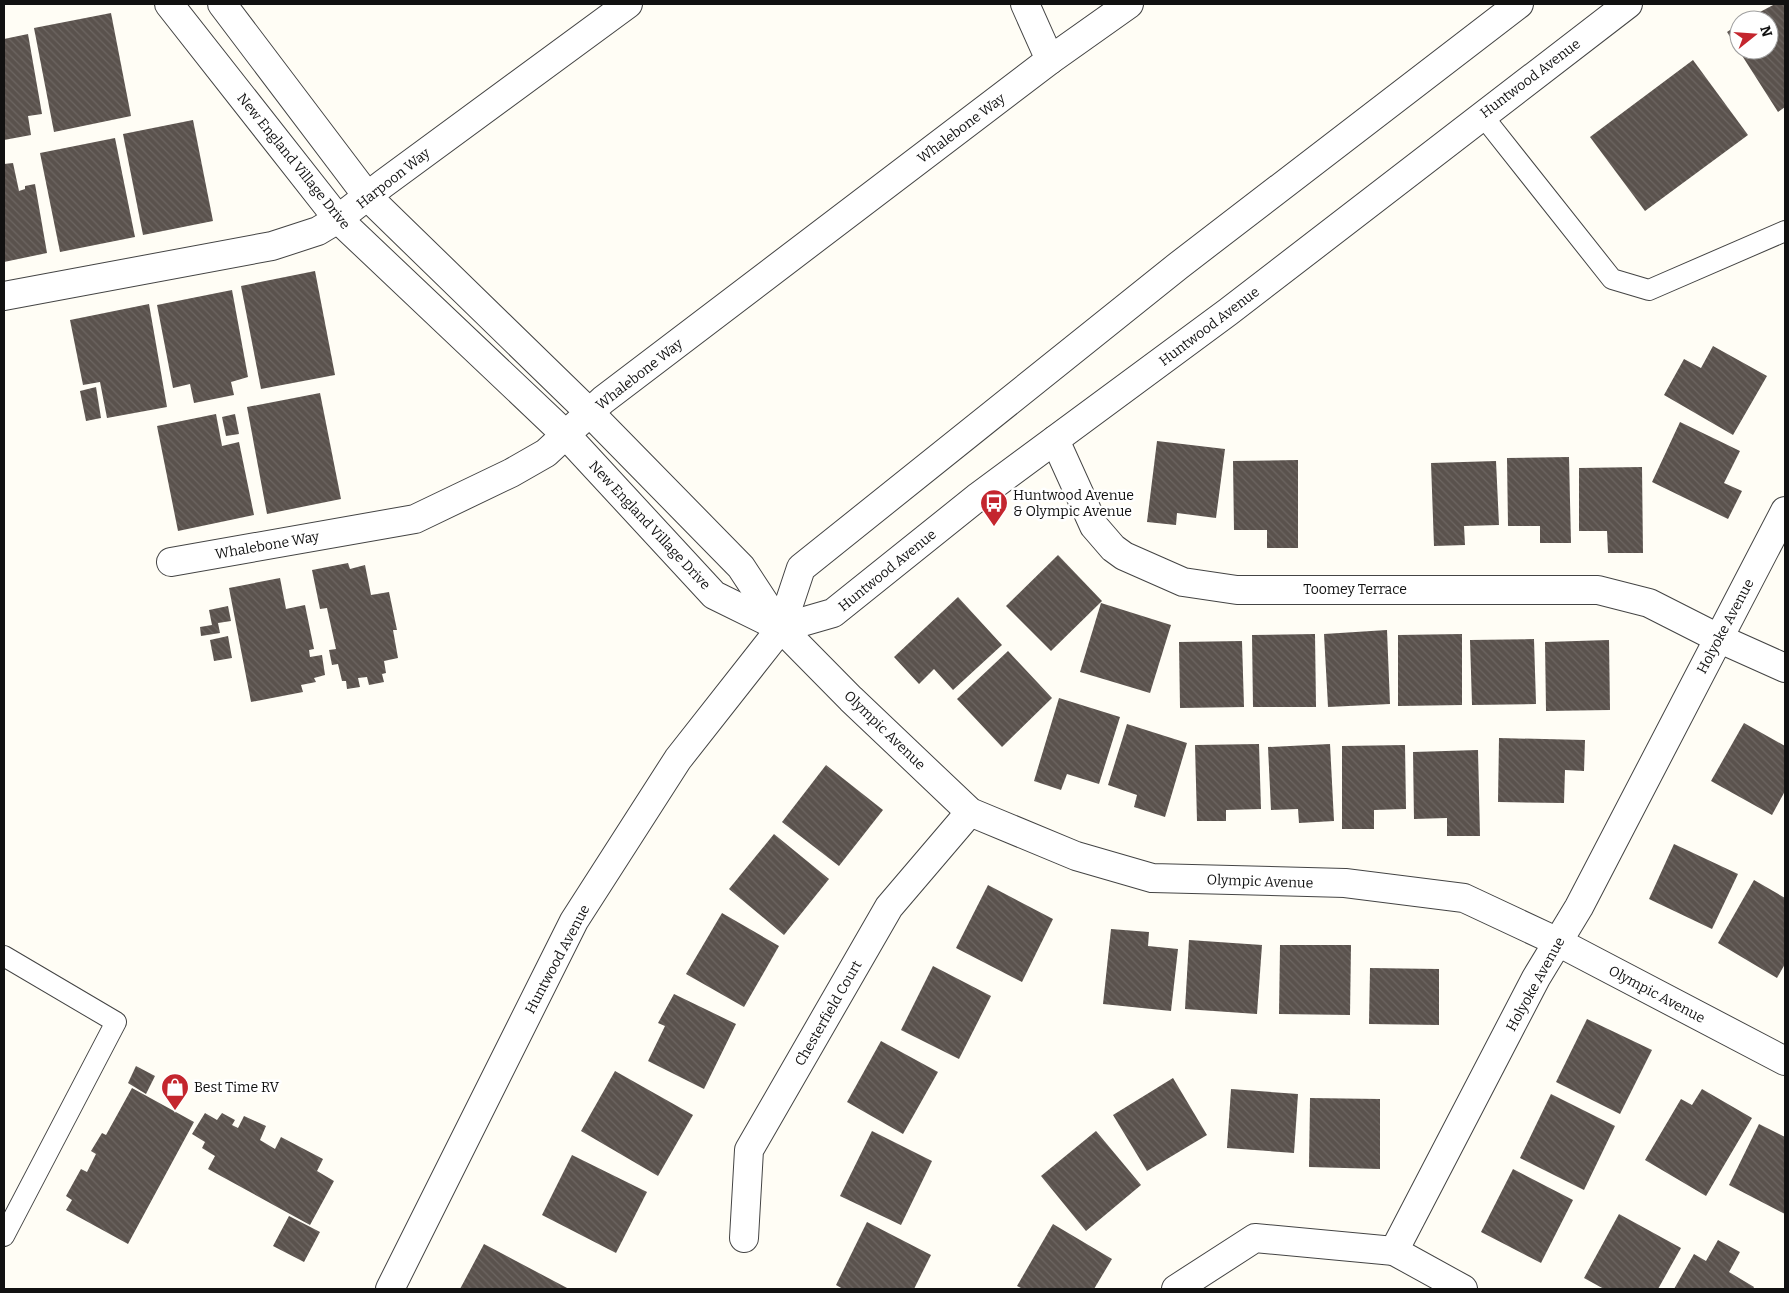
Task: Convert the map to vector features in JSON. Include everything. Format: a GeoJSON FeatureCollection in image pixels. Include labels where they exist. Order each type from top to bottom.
{"type":"FeatureCollection","features":[{"type":"Feature","properties":{"kind":"street","name":"New England Village Drive"},"geometry":{"type":"LineString","coordinates":[[169,4],[338,219],[566,435],[714,595],[781,628]]}},
{"type":"Feature","properties":{"kind":"street"},"geometry":{"type":"LineString","coordinates":[[222,4],[368,197],[590,413],[741,567],[781,628]]}},
{"type":"Feature","properties":{"kind":"street","name":"Harpoon Way"},"geometry":{"type":"LineString","coordinates":[[4,296],[272,246],[318,231],[338,219],[628,4]]}},
{"type":"Feature","properties":{"kind":"street"},"geometry":{"type":"LineString","coordinates":[[1025,4],[1050,60]]}},
{"type":"Feature","properties":{"kind":"street","name":"Whalebone Way"},"geometry":{"type":"LineString","coordinates":[[171,562],[415,519],[518,469],[546,453],[603,400],[1050,60],[1129,4]]}},
{"type":"Feature","properties":{"kind":"street","name":"Huntwood Avenue"},"geometry":{"type":"LineString","coordinates":[[390,1289],[574,921],[678,759],[781,628],[801,568],[1194,254],[1519,4]]}},
{"type":"Feature","properties":{"kind":"street","name":"Huntwood Avenue"},"geometry":{"type":"LineString","coordinates":[[781,628],[833,614],[979,496],[1228,312],[1628,4]]}},
{"type":"Feature","properties":{"kind":"street","name":"Toomey Terrace"},"geometry":{"type":"LineString","coordinates":[[1055,440],[1094,526],[1113,548],[1124,556],[1183,582],[1237,590],[1598,590],[1649,603],[1718,638],[1785,668]]}},
{"type":"Feature","properties":{"kind":"street","name":"Holyoke Avenue"},"geometry":{"type":"LineString","coordinates":[[1394,1251],[1536,978],[1579,907],[1785,511]]}},
{"type":"Feature","properties":{"kind":"street","name":"Olympic Avenue"},"geometry":{"type":"LineString","coordinates":[[781,628],[851,699],[970,812],[1076,856],[1152,878],[1345,883],[1464,898],[1558,942],[1785,1062]]}},
{"type":"Feature","properties":{"kind":"street","name":"Chesterfield Court"},"geometry":{"type":"LineString","coordinates":[[744,1238],[749,1150],[889,907],[970,812]]}},
{"type":"Feature","properties":{"kind":"street"},"geometry":{"type":"LineString","coordinates":[[1176,1289],[1255,1238],[1394,1251],[1463,1289]]}},
{"type":"Feature","properties":{"kind":"lane"},"geometry":{"type":"LineString","coordinates":[[1482,115],[1612,279],[1649,290],[1785,231]]}},
{"type":"Feature","properties":{"kind":"lane"},"geometry":{"type":"LineString","coordinates":[[4,956],[116,1022],[4,1236]]}},
{"type":"Feature","properties":{"kind":"building"},"geometry":{"type":"Polygon","coordinates":[[[1775,4],[1785,4],[1785,107],[1778,112],[1745,60],[1779,60],[1779,10],[1764,10],[1775,4]]]}},
{"type":"Feature","properties":{"kind":"building"},"geometry":{"type":"Polygon","coordinates":[[[111,13],[131,116],[54,132],[34,28],[111,13]]]}},
{"type":"Feature","properties":{"kind":"building"},"geometry":{"type":"Polygon","coordinates":[[[28,34],[42,114],[28,116],[31,135],[4,140],[4,39],[28,34]]]}},
{"type":"Feature","properties":{"kind":"building"},"geometry":{"type":"Polygon","coordinates":[[[1693,60],[1748,135],[1645,211],[1590,137],[1693,60]]]}},
{"type":"Feature","properties":{"kind":"building"},"geometry":{"type":"Polygon","coordinates":[[[193,120],[213,221],[143,235],[123,134],[193,120]]]}},
{"type":"Feature","properties":{"kind":"building"},"geometry":{"type":"Polygon","coordinates":[[[115,138],[135,237],[60,252],[40,153],[115,138]]]}},
{"type":"Feature","properties":{"kind":"building"},"geometry":{"type":"Polygon","coordinates":[[[13,163],[19,191],[25,189],[25,186],[35,184],[47,253],[4,262],[4,164],[13,163]]]}},
{"type":"Feature","properties":{"kind":"building"},"geometry":{"type":"Polygon","coordinates":[[[315,271],[335,375],[261,389],[241,286],[315,271]]]}},
{"type":"Feature","properties":{"kind":"building"},"geometry":{"type":"Polygon","coordinates":[[[232,290],[248,377],[231,382],[234,395],[194,403],[190,384],[173,388],[157,305],[232,290]]]}},
{"type":"Feature","properties":{"kind":"building"},"geometry":{"type":"Polygon","coordinates":[[[149,304],[167,407],[107,418],[100,382],[83,385],[70,320],[149,304]]]}},
{"type":"Feature","properties":{"kind":"building"},"geometry":{"type":"Polygon","coordinates":[[[1713,346],[1767,376],[1733,435],[1664,395],[1684,359],[1701,368],[1713,346]]]}},
{"type":"Feature","properties":{"kind":"building"},"geometry":{"type":"Polygon","coordinates":[[[96,387],[101,418],[86,421],[80,391],[96,387]]]}},
{"type":"Feature","properties":{"kind":"building"},"geometry":{"type":"Polygon","coordinates":[[[320,393],[341,499],[267,514],[247,407],[320,393]]]}},
{"type":"Feature","properties":{"kind":"building"},"geometry":{"type":"Polygon","coordinates":[[[216,414],[222,446],[239,442],[254,515],[178,531],[157,426],[216,414]]]}},
{"type":"Feature","properties":{"kind":"building"},"geometry":{"type":"Polygon","coordinates":[[[235,414],[239,434],[226,436],[222,417],[235,414]]]}},
{"type":"Feature","properties":{"kind":"building"},"geometry":{"type":"Polygon","coordinates":[[[1680,422],[1740,451],[1724,483],[1742,491],[1728,519],[1652,482],[1680,422]]]}},
{"type":"Feature","properties":{"kind":"building"},"geometry":{"type":"Polygon","coordinates":[[[1157,441],[1225,449],[1216,518],[1177,513],[1176,525],[1147,522],[1157,441]]]}},
{"type":"Feature","properties":{"kind":"building"},"geometry":{"type":"Polygon","coordinates":[[[1569,457],[1571,543],[1540,543],[1540,526],[1508,526],[1507,458],[1569,457]]]}},
{"type":"Feature","properties":{"kind":"building"},"geometry":{"type":"Polygon","coordinates":[[[1298,460],[1298,548],[1267,548],[1267,530],[1234,530],[1233,461],[1298,460]]]}},
{"type":"Feature","properties":{"kind":"building"},"geometry":{"type":"Polygon","coordinates":[[[1496,461],[1499,525],[1464,526],[1465,545],[1434,546],[1431,463],[1496,461]]]}},
{"type":"Feature","properties":{"kind":"building"},"geometry":{"type":"Polygon","coordinates":[[[1642,467],[1643,553],[1608,553],[1607,531],[1579,531],[1579,468],[1642,467]]]}},
{"type":"Feature","properties":{"kind":"building"},"geometry":{"type":"Polygon","coordinates":[[[1058,555],[1102,601],[1051,651],[1006,606],[1058,555]]]}},
{"type":"Feature","properties":{"kind":"building"},"geometry":{"type":"Polygon","coordinates":[[[348,563],[350,569],[365,565],[371,595],[389,592],[397,630],[393,630],[398,658],[384,661],[386,673],[382,674],[384,682],[369,685],[367,677],[358,678],[360,687],[347,689],[346,681],[342,681],[338,664],[332,665],[329,650],[336,649],[327,608],[320,609],[312,570],[348,563]]]}},
{"type":"Feature","properties":{"kind":"building"},"geometry":{"type":"Polygon","coordinates":[[[280,578],[286,609],[305,605],[314,649],[309,650],[310,657],[322,655],[325,675],[314,678],[316,682],[301,685],[303,692],[251,702],[229,588],[280,578]]]}},
{"type":"Feature","properties":{"kind":"building"},"geometry":{"type":"Polygon","coordinates":[[[958,597],[1002,645],[953,690],[934,669],[919,684],[894,657],[958,597]]]}},
{"type":"Feature","properties":{"kind":"building"},"geometry":{"type":"Polygon","coordinates":[[[1101,603],[1171,625],[1150,693],[1080,672],[1101,603]]]}},
{"type":"Feature","properties":{"kind":"building"},"geometry":{"type":"Polygon","coordinates":[[[228,606],[231,621],[218,623],[220,633],[201,636],[200,627],[212,625],[209,610],[228,606]]]}},
{"type":"Feature","properties":{"kind":"building"},"geometry":{"type":"Polygon","coordinates":[[[1387,630],[1390,704],[1328,707],[1324,634],[1387,630]]]}},
{"type":"Feature","properties":{"kind":"building"},"geometry":{"type":"Polygon","coordinates":[[[1315,634],[1316,707],[1253,707],[1252,635],[1315,634]]]}},
{"type":"Feature","properties":{"kind":"building"},"geometry":{"type":"Polygon","coordinates":[[[1462,634],[1462,705],[1398,706],[1398,635],[1462,634]]]}},
{"type":"Feature","properties":{"kind":"building"},"geometry":{"type":"Polygon","coordinates":[[[228,636],[232,658],[214,661],[210,640],[228,636]]]}},
{"type":"Feature","properties":{"kind":"building"},"geometry":{"type":"Polygon","coordinates":[[[1534,639],[1536,704],[1472,705],[1470,640],[1534,639]]]}},
{"type":"Feature","properties":{"kind":"building"},"geometry":{"type":"Polygon","coordinates":[[[1609,640],[1610,710],[1546,711],[1545,642],[1609,640]]]}},
{"type":"Feature","properties":{"kind":"building"},"geometry":{"type":"Polygon","coordinates":[[[1242,641],[1244,707],[1180,708],[1179,642],[1242,641]]]}},
{"type":"Feature","properties":{"kind":"building"},"geometry":{"type":"Polygon","coordinates":[[[1008,651],[1052,698],[1002,747],[957,699],[1008,651]]]}},
{"type":"Feature","properties":{"kind":"building"},"geometry":{"type":"Polygon","coordinates":[[[1059,698],[1120,717],[1099,784],[1067,774],[1061,790],[1034,781],[1059,698]]]}},
{"type":"Feature","properties":{"kind":"building"},"geometry":{"type":"Polygon","coordinates":[[[1744,723],[1785,746],[1785,791],[1772,815],[1711,781],[1744,723]]]}},
{"type":"Feature","properties":{"kind":"building"},"geometry":{"type":"Polygon","coordinates":[[[1127,724],[1187,743],[1165,817],[1134,807],[1137,795],[1108,785],[1127,724]]]}},
{"type":"Feature","properties":{"kind":"building"},"geometry":{"type":"Polygon","coordinates":[[[1499,738],[1585,740],[1584,771],[1565,770],[1564,803],[1498,802],[1499,738]]]}},
{"type":"Feature","properties":{"kind":"building"},"geometry":{"type":"Polygon","coordinates":[[[1259,744],[1261,809],[1226,810],[1226,821],[1197,821],[1195,745],[1259,744]]]}},
{"type":"Feature","properties":{"kind":"building"},"geometry":{"type":"Polygon","coordinates":[[[1330,744],[1334,821],[1299,823],[1298,809],[1271,810],[1268,747],[1330,744]]]}},
{"type":"Feature","properties":{"kind":"building"},"geometry":{"type":"Polygon","coordinates":[[[1405,745],[1406,809],[1374,810],[1374,829],[1342,829],[1342,746],[1405,745]]]}},
{"type":"Feature","properties":{"kind":"building"},"geometry":{"type":"Polygon","coordinates":[[[1478,750],[1480,836],[1447,836],[1447,818],[1414,819],[1413,752],[1478,750]]]}},
{"type":"Feature","properties":{"kind":"building"},"geometry":{"type":"Polygon","coordinates":[[[826,765],[883,810],[839,866],[782,822],[826,765]]]}},
{"type":"Feature","properties":{"kind":"building"},"geometry":{"type":"Polygon","coordinates":[[[774,834],[829,879],[784,935],[729,889],[774,834]]]}},
{"type":"Feature","properties":{"kind":"building"},"geometry":{"type":"Polygon","coordinates":[[[1674,844],[1738,874],[1712,929],[1649,899],[1674,844]]]}},
{"type":"Feature","properties":{"kind":"building"},"geometry":{"type":"Polygon","coordinates":[[[1754,880],[1785,898],[1785,964],[1777,978],[1718,943],[1754,880]]]}},
{"type":"Feature","properties":{"kind":"building"},"geometry":{"type":"Polygon","coordinates":[[[988,885],[1053,919],[1022,982],[956,948],[988,885]]]}},
{"type":"Feature","properties":{"kind":"building"},"geometry":{"type":"Polygon","coordinates":[[[722,913],[779,946],[744,1007],[686,974],[722,913]]]}},
{"type":"Feature","properties":{"kind":"building"},"geometry":{"type":"Polygon","coordinates":[[[1111,929],[1149,932],[1148,946],[1178,949],[1171,1011],[1103,1004],[1111,929]]]}},
{"type":"Feature","properties":{"kind":"building"},"geometry":{"type":"Polygon","coordinates":[[[1189,940],[1262,945],[1257,1014],[1185,1009],[1189,940]]]}},
{"type":"Feature","properties":{"kind":"building"},"geometry":{"type":"Polygon","coordinates":[[[1280,945],[1351,945],[1350,1015],[1279,1014],[1280,945]]]}},
{"type":"Feature","properties":{"kind":"building"},"geometry":{"type":"Polygon","coordinates":[[[933,966],[991,996],[959,1059],[901,1030],[933,966]]]}},
{"type":"Feature","properties":{"kind":"building"},"geometry":{"type":"Polygon","coordinates":[[[1370,968],[1439,969],[1439,1025],[1369,1024],[1370,968]]]}},
{"type":"Feature","properties":{"kind":"building"},"geometry":{"type":"Polygon","coordinates":[[[674,994],[736,1024],[704,1089],[648,1061],[665,1026],[658,1023],[674,994]]]}},
{"type":"Feature","properties":{"kind":"building"},"geometry":{"type":"Polygon","coordinates":[[[1587,1019],[1652,1050],[1620,1114],[1556,1082],[1587,1019]]]}},
{"type":"Feature","properties":{"kind":"building"},"geometry":{"type":"Polygon","coordinates":[[[881,1041],[938,1072],[903,1134],[847,1102],[881,1041]]]}},
{"type":"Feature","properties":{"kind":"building"},"geometry":{"type":"Polygon","coordinates":[[[136,1066],[155,1076],[146,1094],[128,1083],[136,1066]]]}},
{"type":"Feature","properties":{"kind":"building"},"geometry":{"type":"Polygon","coordinates":[[[615,1071],[693,1115],[658,1176],[581,1131],[615,1071]]]}},
{"type":"Feature","properties":{"kind":"building"},"geometry":{"type":"Polygon","coordinates":[[[1173,1078],[1207,1135],[1147,1171],[1113,1115],[1173,1078]]]}},
{"type":"Feature","properties":{"kind":"building"},"geometry":{"type":"Polygon","coordinates":[[[132,1088],[194,1122],[128,1244],[66,1210],[72,1200],[66,1196],[81,1169],[87,1172],[96,1154],[91,1151],[102,1133],[106,1135],[132,1088]]]}},
{"type":"Feature","properties":{"kind":"building"},"geometry":{"type":"Polygon","coordinates":[[[1231,1089],[1298,1094],[1294,1153],[1227,1148],[1231,1089]]]}},
{"type":"Feature","properties":{"kind":"building"},"geometry":{"type":"Polygon","coordinates":[[[1702,1089],[1752,1118],[1706,1196],[1645,1160],[1681,1099],[1692,1105],[1702,1089]]]}},
{"type":"Feature","properties":{"kind":"building"},"geometry":{"type":"Polygon","coordinates":[[[1551,1094],[1615,1126],[1584,1190],[1520,1158],[1551,1094]]]}},
{"type":"Feature","properties":{"kind":"building"},"geometry":{"type":"Polygon","coordinates":[[[1310,1098],[1380,1099],[1380,1169],[1309,1167],[1310,1098]]]}},
{"type":"Feature","properties":{"kind":"building"},"geometry":{"type":"Polygon","coordinates":[[[205,1113],[217,1120],[222,1113],[235,1120],[232,1125],[238,1128],[244,1116],[266,1126],[260,1140],[275,1149],[281,1137],[323,1159],[317,1171],[334,1181],[310,1225],[208,1169],[215,1156],[202,1148],[205,1142],[192,1134],[205,1113]]]}},
{"type":"Feature","properties":{"kind":"building"},"geometry":{"type":"Polygon","coordinates":[[[1759,1124],[1785,1137],[1785,1214],[1729,1185],[1759,1124]]]}},
{"type":"Feature","properties":{"kind":"building"},"geometry":{"type":"Polygon","coordinates":[[[872,1131],[932,1161],[901,1225],[840,1196],[872,1131]]]}},
{"type":"Feature","properties":{"kind":"building"},"geometry":{"type":"Polygon","coordinates":[[[1096,1131],[1141,1185],[1086,1231],[1041,1176],[1096,1131]]]}},
{"type":"Feature","properties":{"kind":"building"},"geometry":{"type":"Polygon","coordinates":[[[572,1155],[647,1192],[616,1253],[542,1215],[572,1155]]]}},
{"type":"Feature","properties":{"kind":"building"},"geometry":{"type":"Polygon","coordinates":[[[1513,1169],[1573,1200],[1541,1263],[1481,1232],[1513,1169]]]}},
{"type":"Feature","properties":{"kind":"building"},"geometry":{"type":"Polygon","coordinates":[[[1619,1214],[1681,1248],[1658,1289],[1604,1289],[1584,1278],[1619,1214]]]}},
{"type":"Feature","properties":{"kind":"building"},"geometry":{"type":"Polygon","coordinates":[[[289,1216],[320,1232],[304,1262],[273,1246],[289,1216]]]}},
{"type":"Feature","properties":{"kind":"building"},"geometry":{"type":"Polygon","coordinates":[[[867,1222],[931,1255],[914,1289],[843,1289],[836,1285],[867,1222]]]}},
{"type":"Feature","properties":{"kind":"building"},"geometry":{"type":"Polygon","coordinates":[[[1053,1224],[1112,1259],[1094,1289],[1023,1289],[1017,1286],[1053,1224]]]}},
{"type":"Feature","properties":{"kind":"building"},"geometry":{"type":"Polygon","coordinates":[[[1718,1240],[1740,1252],[1729,1272],[1754,1287],[1753,1289],[1674,1289],[1694,1254],[1706,1261],[1718,1240]]]}},
{"type":"Feature","properties":{"kind":"building"},"geometry":{"type":"Polygon","coordinates":[[[484,1244],[569,1289],[460,1289],[484,1244]]]}},
{"type":"Feature","properties":{"kind":"place","name":"Huntwood Avenue & Olympic Avenue"},"geometry":{"type":"Point","coordinates":[994,527]}},
{"type":"Feature","properties":{"kind":"place","name":"Best Time RV"},"geometry":{"type":"Point","coordinates":[175,1111]}}]}
